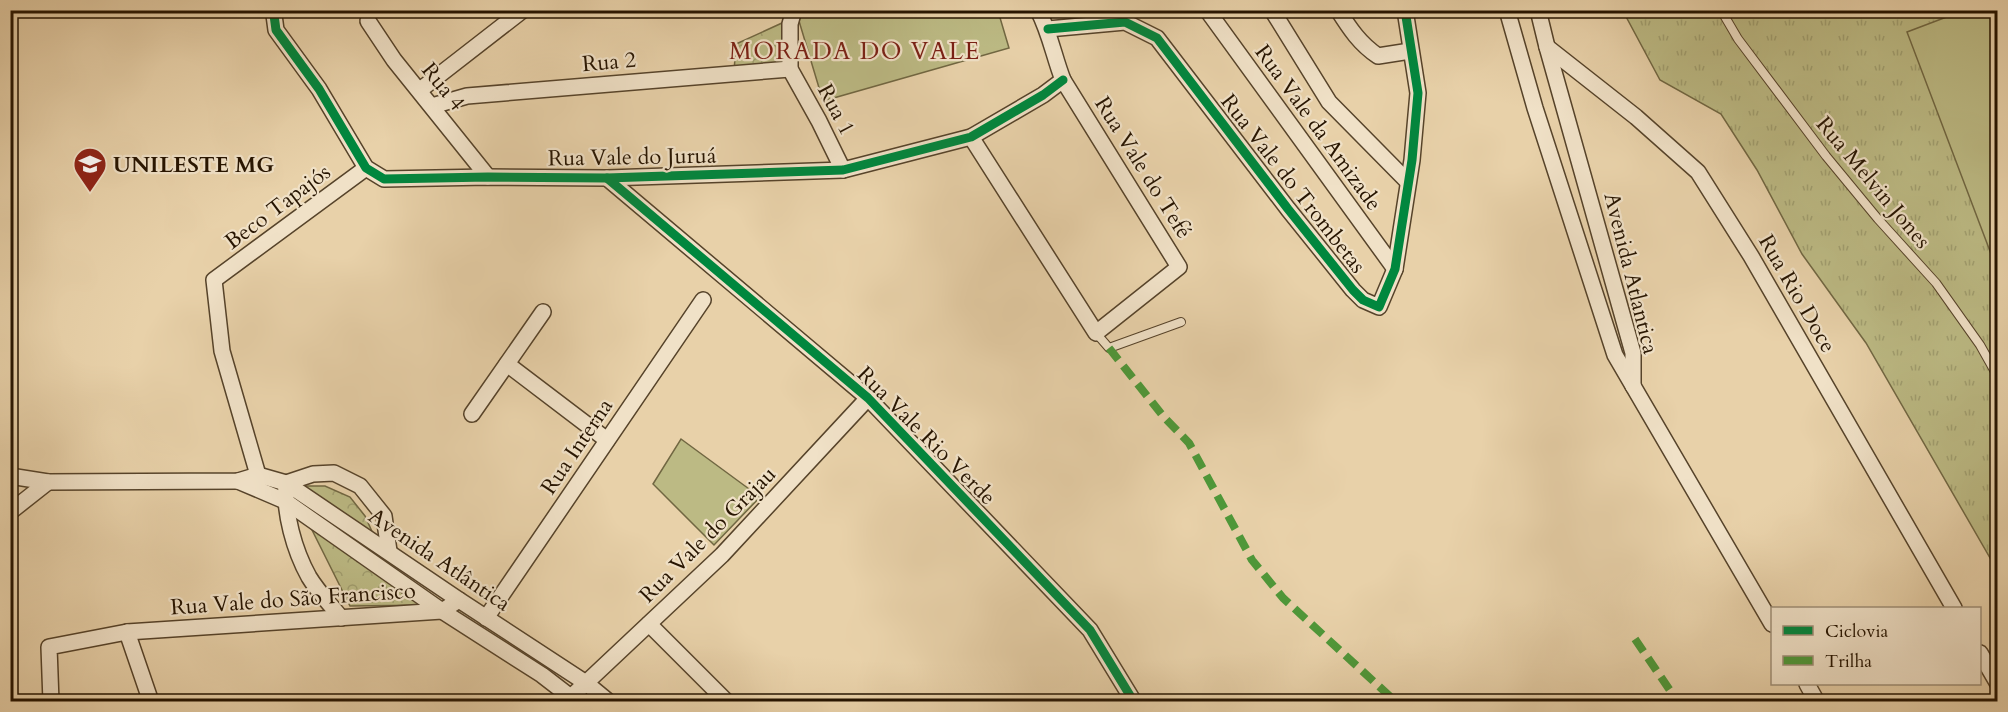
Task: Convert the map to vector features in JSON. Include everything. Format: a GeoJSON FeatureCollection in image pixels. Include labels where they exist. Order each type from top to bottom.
{"type":"FeatureCollection","features":[{"type":"Feature","properties":{"kind":"street"},"geometry":{"type":"LineString","coordinates":[[420,90],[523,10]]}},
{"type":"Feature","properties":{"kind":"street"},"geometry":{"type":"LineString","coordinates":[[790,69],[790,24],[794,10]]}},
{"type":"Feature","properties":{"kind":"street","name":"Rua Vale do Tefé"},"geometry":{"type":"LineString","coordinates":[[1038,10],[1048,29],[1063,80],[1179,267],[1096,333]]}},
{"type":"Feature","properties":{"kind":"street","name":"Rua Vale da Amizade"},"geometry":{"type":"LineString","coordinates":[[1207,10],[1395,269]]}},
{"type":"Feature","properties":{"kind":"street"},"geometry":{"type":"LineString","coordinates":[[1272,10],[1329,102],[1408,182]]}},
{"type":"Feature","properties":{"kind":"street"},"geometry":{"type":"LineString","coordinates":[[1338,10],[1353,34],[1378,56],[1410,51]]}},
{"type":"Feature","properties":{"kind":"street"},"geometry":{"type":"LineString","coordinates":[[1507,10],[1535,108],[1615,355],[1633,386]]}},
{"type":"Feature","properties":{"kind":"street","name":"Avenida Atlantica"},"geometry":{"type":"LineString","coordinates":[[1538,10],[1633,353],[1633,386],[1771,621]]}},
{"type":"Feature","properties":{"kind":"street","name":"Rua Vale do Trombetas"},"geometry":{"type":"LineString","coordinates":[[1048,29],[1125,22],[1157,38],[1288,209],[1363,300],[1379,307],[1395,269],[1418,93],[1410,51],[1410,12]]}},
{"type":"Feature","properties":{"kind":"street"},"geometry":{"type":"LineString","coordinates":[[274,13],[276,30],[319,89],[366,168]]}},
{"type":"Feature","properties":{"kind":"street","name":"Rua 4"},"geometry":{"type":"LineString","coordinates":[[368,21],[394,60],[488,177]]}},
{"type":"Feature","properties":{"kind":"street","name":"Rua Rio Doce"},"geometry":{"type":"LineString","coordinates":[[1547,47],[1662,139],[1698,172],[1751,256],[1953,607]]}},
{"type":"Feature","properties":{"kind":"street","name":"Rua 2"},"geometry":{"type":"LineString","coordinates":[[432,106],[467,96],[790,69]]}},
{"type":"Feature","properties":{"kind":"street","name":"Rua 1"},"geometry":{"type":"LineString","coordinates":[[790,69],[843,170]]}},
{"type":"Feature","properties":{"kind":"street","name":"Rua Vale do Juruá"},"geometry":{"type":"LineString","coordinates":[[366,168],[384,179],[607,178],[843,170],[971,137],[1043,95],[1063,80]]}},
{"type":"Feature","properties":{"kind":"street"},"geometry":{"type":"LineString","coordinates":[[971,137],[1096,333]]}},
{"type":"Feature","properties":{"kind":"street","name":"Beco Tapajós"},"geometry":{"type":"LineString","coordinates":[[258,481],[222,351],[214,280],[366,168]]}},
{"type":"Feature","properties":{"kind":"street","name":"Rua Vale Rio Verde"},"geometry":{"type":"LineString","coordinates":[[607,178],[868,398],[1090,630],[1134,702]]}},
{"type":"Feature","properties":{"kind":"street","name":"Rua Interna"},"geometry":{"type":"LineString","coordinates":[[486,618],[703,300]]}},
{"type":"Feature","properties":{"kind":"street"},"geometry":{"type":"LineString","coordinates":[[472,414],[543,312]]}},
{"type":"Feature","properties":{"kind":"street"},"geometry":{"type":"LineString","coordinates":[[507,364],[607,440]]}},
{"type":"Feature","properties":{"kind":"street","name":"Rua Vale do Grajau"},"geometry":{"type":"LineString","coordinates":[[574,699],[586,683],[722,555],[868,398]]}},
{"type":"Feature","properties":{"kind":"street"},"geometry":{"type":"LineString","coordinates":[[10,462],[16,476]]}},
{"type":"Feature","properties":{"kind":"street"},"geometry":{"type":"LineString","coordinates":[[341,618],[310,578],[297,549],[285,501],[286,483],[313,474],[334,473],[360,486],[384,516],[389,551]]}},
{"type":"Feature","properties":{"kind":"street","name":"Avenida Atlântica"},"geometry":{"type":"LineString","coordinates":[[16,476],[48,482],[258,481],[286,483],[586,683],[609,702]]}},
{"type":"Feature","properties":{"kind":"street","name":"Avenida Atlântica"},"geometry":{"type":"LineString","coordinates":[[258,481],[442,611],[542,675],[574,699]]}},
{"type":"Feature","properties":{"kind":"street"},"geometry":{"type":"LineString","coordinates":[[10,513],[48,482]]}},
{"type":"Feature","properties":{"kind":"street","name":"Rua Vale do São Francisco"},"geometry":{"type":"LineString","coordinates":[[51,702],[50,647],[127,632],[442,611],[459,600]]}},
{"type":"Feature","properties":{"kind":"street"},"geometry":{"type":"LineString","coordinates":[[649,624],[727,702]]}},
{"type":"Feature","properties":{"kind":"street"},"geometry":{"type":"LineString","coordinates":[[127,632],[151,702]]}},
{"type":"Feature","properties":{"kind":"street"},"geometry":{"type":"LineString","coordinates":[[1981,655],[1998,684]]}},
{"type":"Feature","properties":{"kind":"street"},"geometry":{"type":"LineString","coordinates":[[1808,685],[1817,702]]}},
{"type":"Feature","properties":{"kind":"lane","name":"Rua Melvin Jones"},"geometry":{"type":"LineString","coordinates":[[1721,10],[1738,39],[1826,156],[1878,219],[1936,283],[1980,345],[1998,377]]}},
{"type":"Feature","properties":{"kind":"lane"},"geometry":{"type":"LineString","coordinates":[[1096,333],[1109,348],[1181,322]]}},
{"type":"Feature","properties":{"kind":"green space"},"geometry":{"type":"Polygon","coordinates":[[[1965,10],[1997,11],[1996,267],[1907,32],[1965,10]]]}},
{"type":"Feature","properties":{"kind":"green space"},"geometry":{"type":"Polygon","coordinates":[[[796,11],[998,11],[1009,48],[823,101],[796,11]]]}},
{"type":"Feature","properties":{"kind":"green space"},"geometry":{"type":"Polygon","coordinates":[[[1623,11],[1997,11],[1997,570],[1866,343],[1802,254],[1757,170],[1721,114],[1660,80],[1623,11]]]}},
{"type":"Feature","properties":{"kind":"green space"},"geometry":{"type":"Polygon","coordinates":[[[782,23],[783,55],[772,67],[734,72],[736,44],[782,23]]]}},
{"type":"Feature","properties":{"kind":"green space"},"geometry":{"type":"Polygon","coordinates":[[[681,439],[760,497],[714,545],[653,484],[681,439]]]}},
{"type":"Feature","properties":{"kind":"green space"},"geometry":{"type":"Polygon","coordinates":[[[304,486],[325,486],[350,497],[365,516],[374,536],[374,565],[432,605],[350,606],[294,494],[304,486]]]}},
{"type":"Feature","properties":{"kind":"marked path"},"geometry":{"type":"LineString","coordinates":[[1109,348],[1163,416],[1189,443],[1252,560],[1283,598],[1396,702]]}},
{"type":"Feature","properties":{"kind":"marked path"},"geometry":{"type":"LineString","coordinates":[[1635,639],[1678,702]]}},
{"type":"Feature","properties":{"kind":"cycle path"},"geometry":{"type":"LineString","coordinates":[[275,10],[276,30],[319,89],[366,168],[384,179],[607,178],[843,170],[971,137],[1043,95],[1063,80]]}},
{"type":"Feature","properties":{"kind":"cycle path"},"geometry":{"type":"LineString","coordinates":[[1048,29],[1125,22],[1157,38],[1353,290],[1363,300],[1379,307],[1395,269],[1412,160],[1418,93],[1405,10]]}},
{"type":"Feature","properties":{"kind":"cycle path"},"geometry":{"type":"LineString","coordinates":[[607,178],[868,398],[1090,630],[1134,702]]}},
{"type":"Feature","properties":{"kind":"place","name":"UNILESTE MG"},"geometry":{"type":"Point","coordinates":[90,193]}},
{"type":"Feature","properties":{"kind":"district","name":"MORADA DO VALE"},"geometry":{"type":"Point","coordinates":[855,51]}}]}
